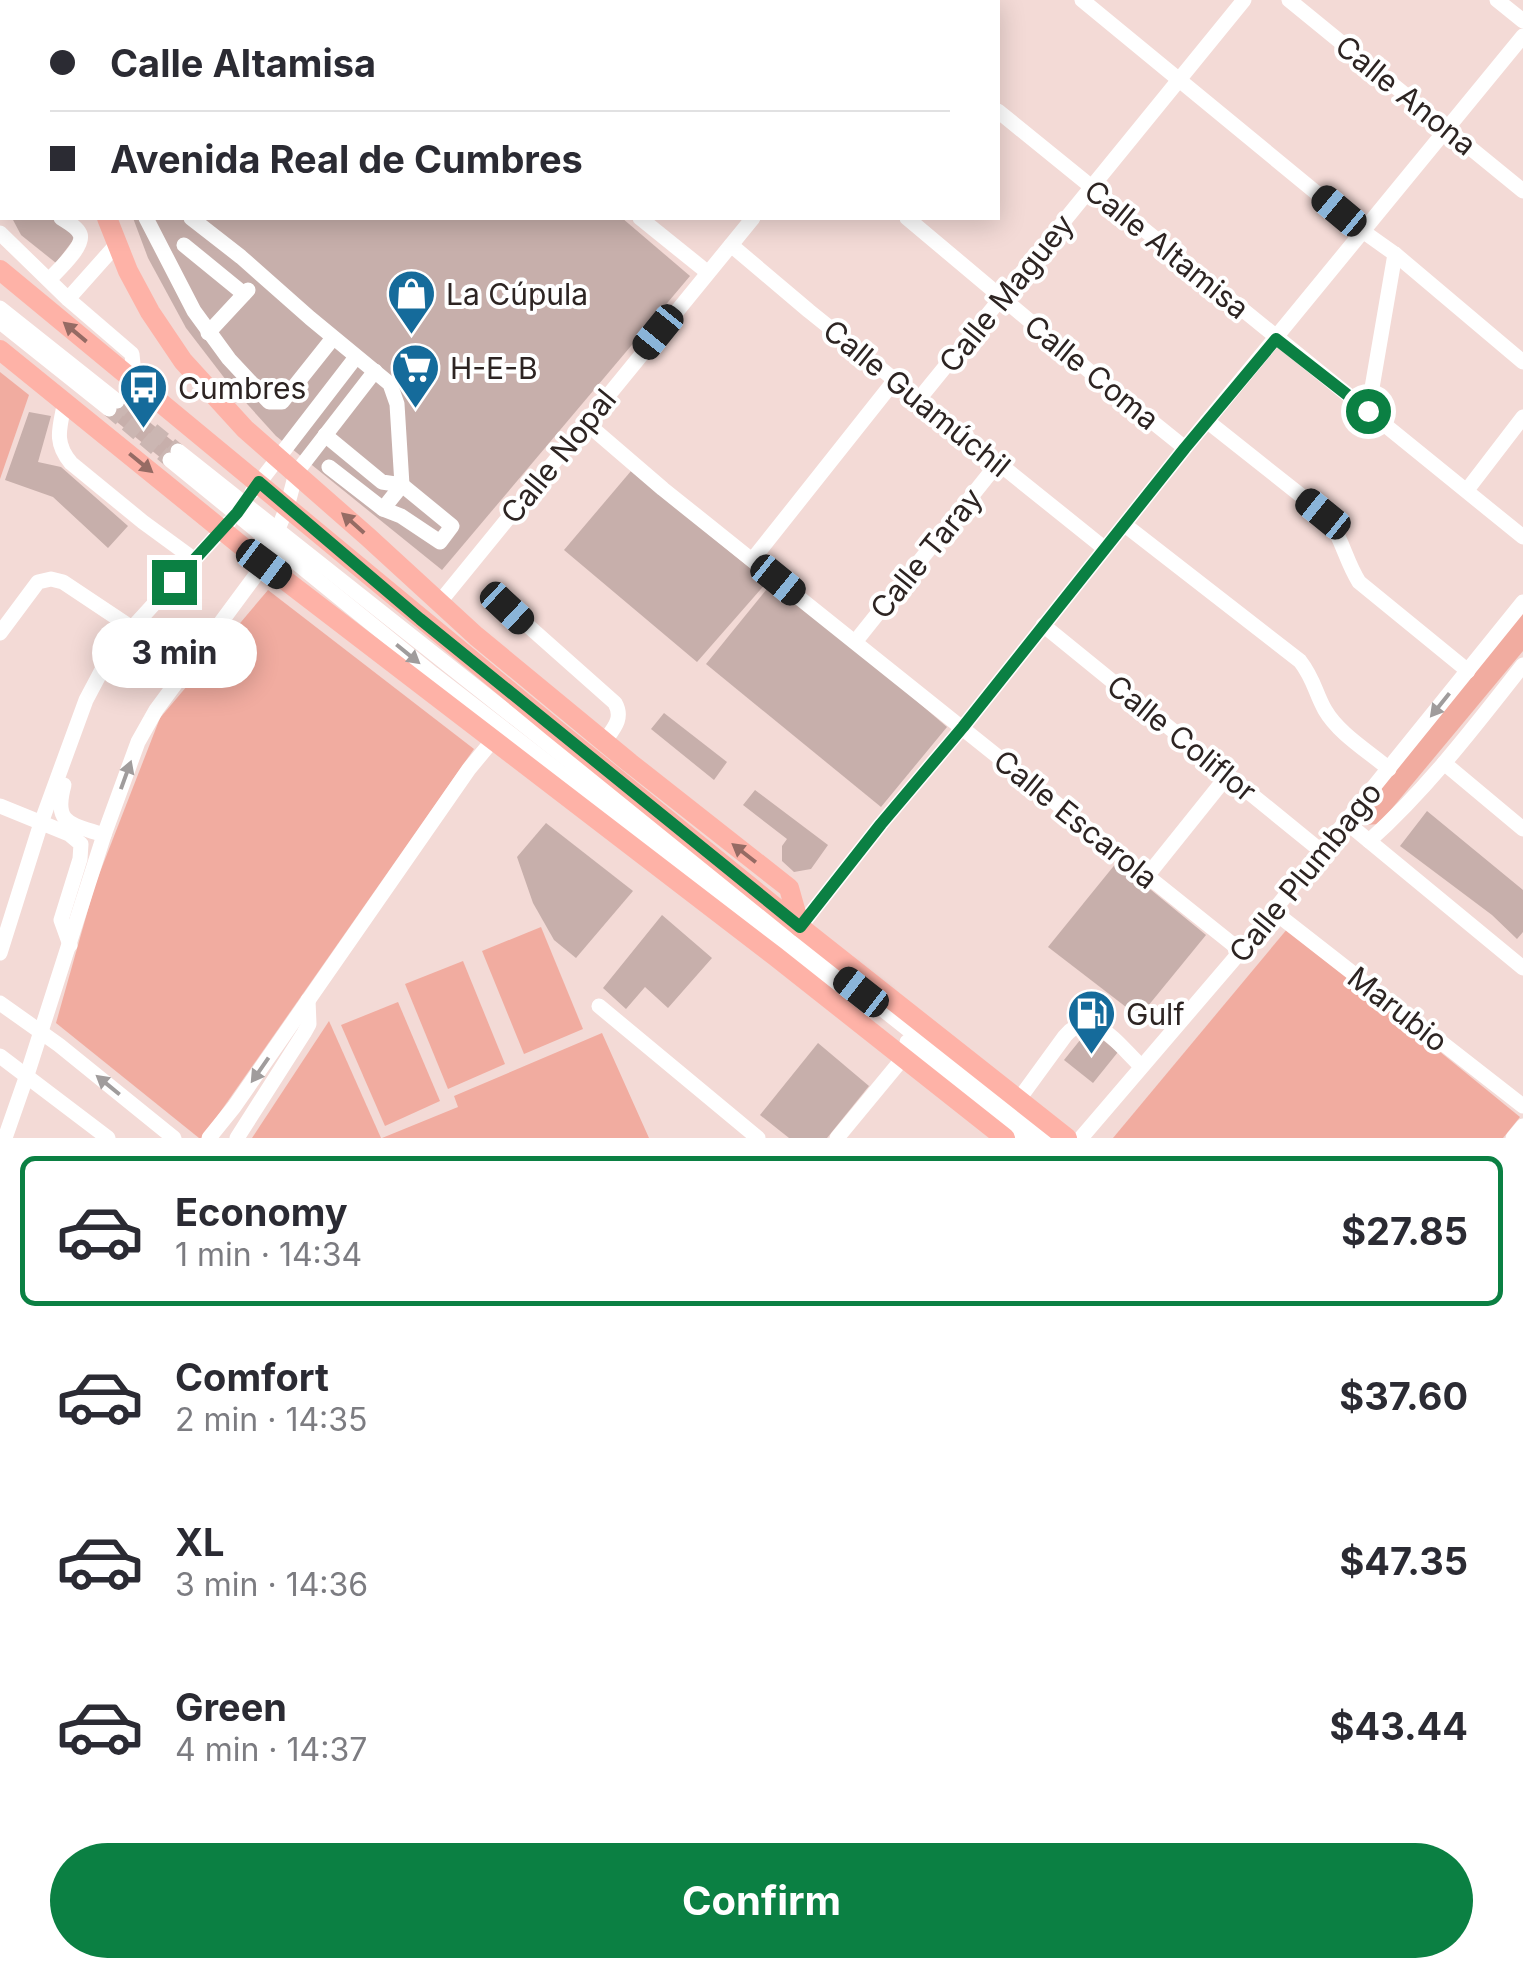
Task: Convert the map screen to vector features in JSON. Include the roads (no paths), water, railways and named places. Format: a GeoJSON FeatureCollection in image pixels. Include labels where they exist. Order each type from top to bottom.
{"type":"FeatureCollection","features":[{"type":"Feature","properties":{"kind":"main road"},"geometry":{"type":"LineString","coordinates":[[108,220],[150,312],[183,361],[245,430],[476,636],[789,888],[800,927]]}},
{"type":"Feature","properties":{"kind":"main road"},"geometry":{"type":"LineString","coordinates":[[0,270],[494,679],[1067,1138]]}},
{"type":"Feature","properties":{"kind":"main road"},"geometry":{"type":"LineString","coordinates":[[0,350],[222,530],[272,547],[492,740],[1005,1138]]}},
{"type":"Feature","properties":{"kind":"main road"},"geometry":{"type":"LineString","coordinates":[[476,636],[494,679]]}},
{"type":"Feature","properties":{"kind":"main road"},"geometry":{"type":"LineString","coordinates":[[630,763],[649,805]]}},
{"type":"Feature","properties":{"kind":"street"},"geometry":{"type":"LineString","coordinates":[[1082,0],[1523,362]]}},
{"type":"Feature","properties":{"kind":"street","name":"Calle Maguey"},"geometry":{"type":"LineString","coordinates":[[919,399],[1244,0]]}},
{"type":"Feature","properties":{"kind":"street","name":"Calle Anona"},"geometry":{"type":"LineString","coordinates":[[1289,0],[1523,191]]}},
{"type":"Feature","properties":{"kind":"street"},"geometry":{"type":"LineString","coordinates":[[1497,0],[1523,21]]}},
{"type":"Feature","properties":{"kind":"street"},"geometry":{"type":"LineString","coordinates":[[800,927],[1207,420],[1523,36]]}},
{"type":"Feature","properties":{"kind":"street","name":"Calle Altamisa"},"geometry":{"type":"LineString","coordinates":[[1000,113],[1523,537]]}},
{"type":"Feature","properties":{"kind":"street"},"geometry":{"type":"LineString","coordinates":[[49,280],[80,245],[78,230],[65,220]]}},
{"type":"Feature","properties":{"kind":"street"},"geometry":{"type":"LineString","coordinates":[[147,220],[208,332],[269,402],[282,402],[333,338]]}},
{"type":"Feature","properties":{"kind":"street"},"geometry":{"type":"LineString","coordinates":[[192,220],[390,384],[397,404],[402,485],[383,509]]}},
{"type":"Feature","properties":{"kind":"street"},"geometry":{"type":"LineString","coordinates":[[642,220],[707,272]]}},
{"type":"Feature","properties":{"kind":"street","name":"Calle Nopal"},"geometry":{"type":"LineString","coordinates":[[439,603],[751,220]]}},
{"type":"Feature","properties":{"kind":"street","name":"Calle Coma"},"geometry":{"type":"LineString","coordinates":[[910,220],[1185,448]]}},
{"type":"Feature","properties":{"kind":"street"},"geometry":{"type":"LineString","coordinates":[[0,232],[68,300],[132,354],[133,364],[126,375]]}},
{"type":"Feature","properties":{"kind":"street"},"geometry":{"type":"LineString","coordinates":[[68,300],[117,244]]}},
{"type":"Feature","properties":{"kind":"street"},"geometry":{"type":"LineString","coordinates":[[184,245],[244,294]]}},
{"type":"Feature","properties":{"kind":"street","name":"Calle Guamúchil"},"geometry":{"type":"LineString","coordinates":[[730,245],[1104,548]]}},
{"type":"Feature","properties":{"kind":"street"},"geometry":{"type":"LineString","coordinates":[[1368,411],[1394,254]]}},
{"type":"Feature","properties":{"kind":"street"},"geometry":{"type":"LineString","coordinates":[[208,332],[260,275]]}},
{"type":"Feature","properties":{"kind":"street"},"geometry":{"type":"LineString","coordinates":[[0,308],[113,405],[0,322]]}},
{"type":"Feature","properties":{"kind":"street"},"geometry":{"type":"LineString","coordinates":[[1,946],[72,737],[104,666],[132,628],[241,508],[356,357]]}},
{"type":"Feature","properties":{"kind":"street"},"geometry":{"type":"LineString","coordinates":[[19,1138],[7,1131],[138,742],[156,710],[272,547],[296,473],[375,371]]}},
{"type":"Feature","properties":{"kind":"street","name":"Calle Maguey"},"geometry":{"type":"LineString","coordinates":[[753,559],[895,380]]}},
{"type":"Feature","properties":{"kind":"street"},"geometry":{"type":"LineString","coordinates":[[65,402],[59,436],[62,454],[195,560]]}},
{"type":"Feature","properties":{"kind":"street"},"geometry":{"type":"LineString","coordinates":[[1467,490],[1523,417]]}},
{"type":"Feature","properties":{"kind":"street","name":"Calle Coma"},"geometry":{"type":"LineString","coordinates":[[1207,420],[1323,514],[1336,528],[1350,567],[1360,582],[1468,671]]}},
{"type":"Feature","properties":{"kind":"street","name":"Calle Escarola"},"geometry":{"type":"LineString","coordinates":[[585,422],[663,489],[1240,951]]}},
{"type":"Feature","properties":{"kind":"street"},"geometry":{"type":"LineString","coordinates":[[325,435],[382,482],[402,485],[452,526],[440,542],[402,516],[383,509],[329,467]]}},
{"type":"Feature","properties":{"kind":"street"},"geometry":{"type":"LineString","coordinates":[[174,456],[241,508],[272,547],[1026,1138]]}},
{"type":"Feature","properties":{"kind":"street","name":"Calle Taray"},"geometry":{"type":"LineString","coordinates":[[854,642],[998,464]]}},
{"type":"Feature","properties":{"kind":"street"},"geometry":{"type":"LineString","coordinates":[[1126,524],[1300,661],[1336,724],[1389,769]]}},
{"type":"Feature","properties":{"kind":"street"},"geometry":{"type":"LineString","coordinates":[[272,547],[1045,1138]]}},
{"type":"Feature","properties":{"kind":"street"},"geometry":{"type":"LineString","coordinates":[[0,633],[38,582],[50,579],[63,582],[132,628]]}},
{"type":"Feature","properties":{"kind":"street","name":"Calle Plumbago"},"geometry":{"type":"LineString","coordinates":[[1081,1138],[1274,911],[1523,602]]}},
{"type":"Feature","properties":{"kind":"street"},"geometry":{"type":"LineString","coordinates":[[507,608],[615,703],[619,709],[618,722],[604,742]]}},
{"type":"Feature","properties":{"kind":"street","name":"Calle Coliflor"},"geometry":{"type":"LineString","coordinates":[[1043,625],[1321,852]]}},
{"type":"Feature","properties":{"kind":"street","name":"Calle Plumbago"},"geometry":{"type":"LineString","coordinates":[[1369,842],[1518,683],[1523,665]]}},
{"type":"Feature","properties":{"kind":"street"},"geometry":{"type":"LineString","coordinates":[[72,737],[74,752],[60,802],[61,812],[68,822],[104,835]]}},
{"type":"Feature","properties":{"kind":"street"},"geometry":{"type":"LineString","coordinates":[[209,1138],[492,740]]}},
{"type":"Feature","properties":{"kind":"street"},"geometry":{"type":"LineString","coordinates":[[1444,763],[1523,829]]}},
{"type":"Feature","properties":{"kind":"street"},"geometry":{"type":"LineString","coordinates":[[1148,876],[1228,776]]}},
{"type":"Feature","properties":{"kind":"street"},"geometry":{"type":"LineString","coordinates":[[0,806],[78,839],[82,848],[80,859],[60,920],[70,945]]}},
{"type":"Feature","properties":{"kind":"street"},"geometry":{"type":"LineString","coordinates":[[1346,822],[1523,968]]}},
{"type":"Feature","properties":{"kind":"street","name":"Marubio"},"geometry":{"type":"LineString","coordinates":[[1274,911],[1523,1106]]}},
{"type":"Feature","properties":{"kind":"street"},"geometry":{"type":"LineString","coordinates":[[236,1138],[304,1033],[310,1015],[308,1000]]}},
{"type":"Feature","properties":{"kind":"street"},"geometry":{"type":"LineString","coordinates":[[0,1003],[59,1044],[174,1138]]}},
{"type":"Feature","properties":{"kind":"street"},"geometry":{"type":"LineString","coordinates":[[599,1006],[758,1138]]}},
{"type":"Feature","properties":{"kind":"street"},"geometry":{"type":"LineString","coordinates":[[1019,1099],[1064,1036],[1080,1023],[1100,1028],[1140,1066]]}},
{"type":"Feature","properties":{"kind":"street"},"geometry":{"type":"LineString","coordinates":[[0,1056],[108,1138]]}},
{"type":"Feature","properties":{"kind":"street"},"geometry":{"type":"LineString","coordinates":[[837,1138],[904,1057]]}},
{"type":"Feature","properties":{"kind":"street"},"geometry":{"type":"LineString","coordinates":[[1513,1138],[1523,1126]]}},
{"type":"Feature","properties":{"kind":"tunnel"},"geometry":{"type":"LineString","coordinates":[[117,401],[178,451]]}},
{"type":"Feature","properties":{"kind":"tunnel"},"geometry":{"type":"LineString","coordinates":[[109,409],[170,460]]}},
{"type":"Feature","properties":{"kind":"place","name":"La Cúpula"},"geometry":{"type":"Point","coordinates":[411,336]}},
{"type":"Feature","properties":{"kind":"place","name":"H-E-B"},"geometry":{"type":"Point","coordinates":[415,410]}},
{"type":"Feature","properties":{"kind":"place","name":"Cumbres"},"geometry":{"type":"Point","coordinates":[143,430]}},
{"type":"Feature","properties":{"kind":"place","name":"Gulf"},"geometry":{"type":"Point","coordinates":[1091,1056]}}]}
